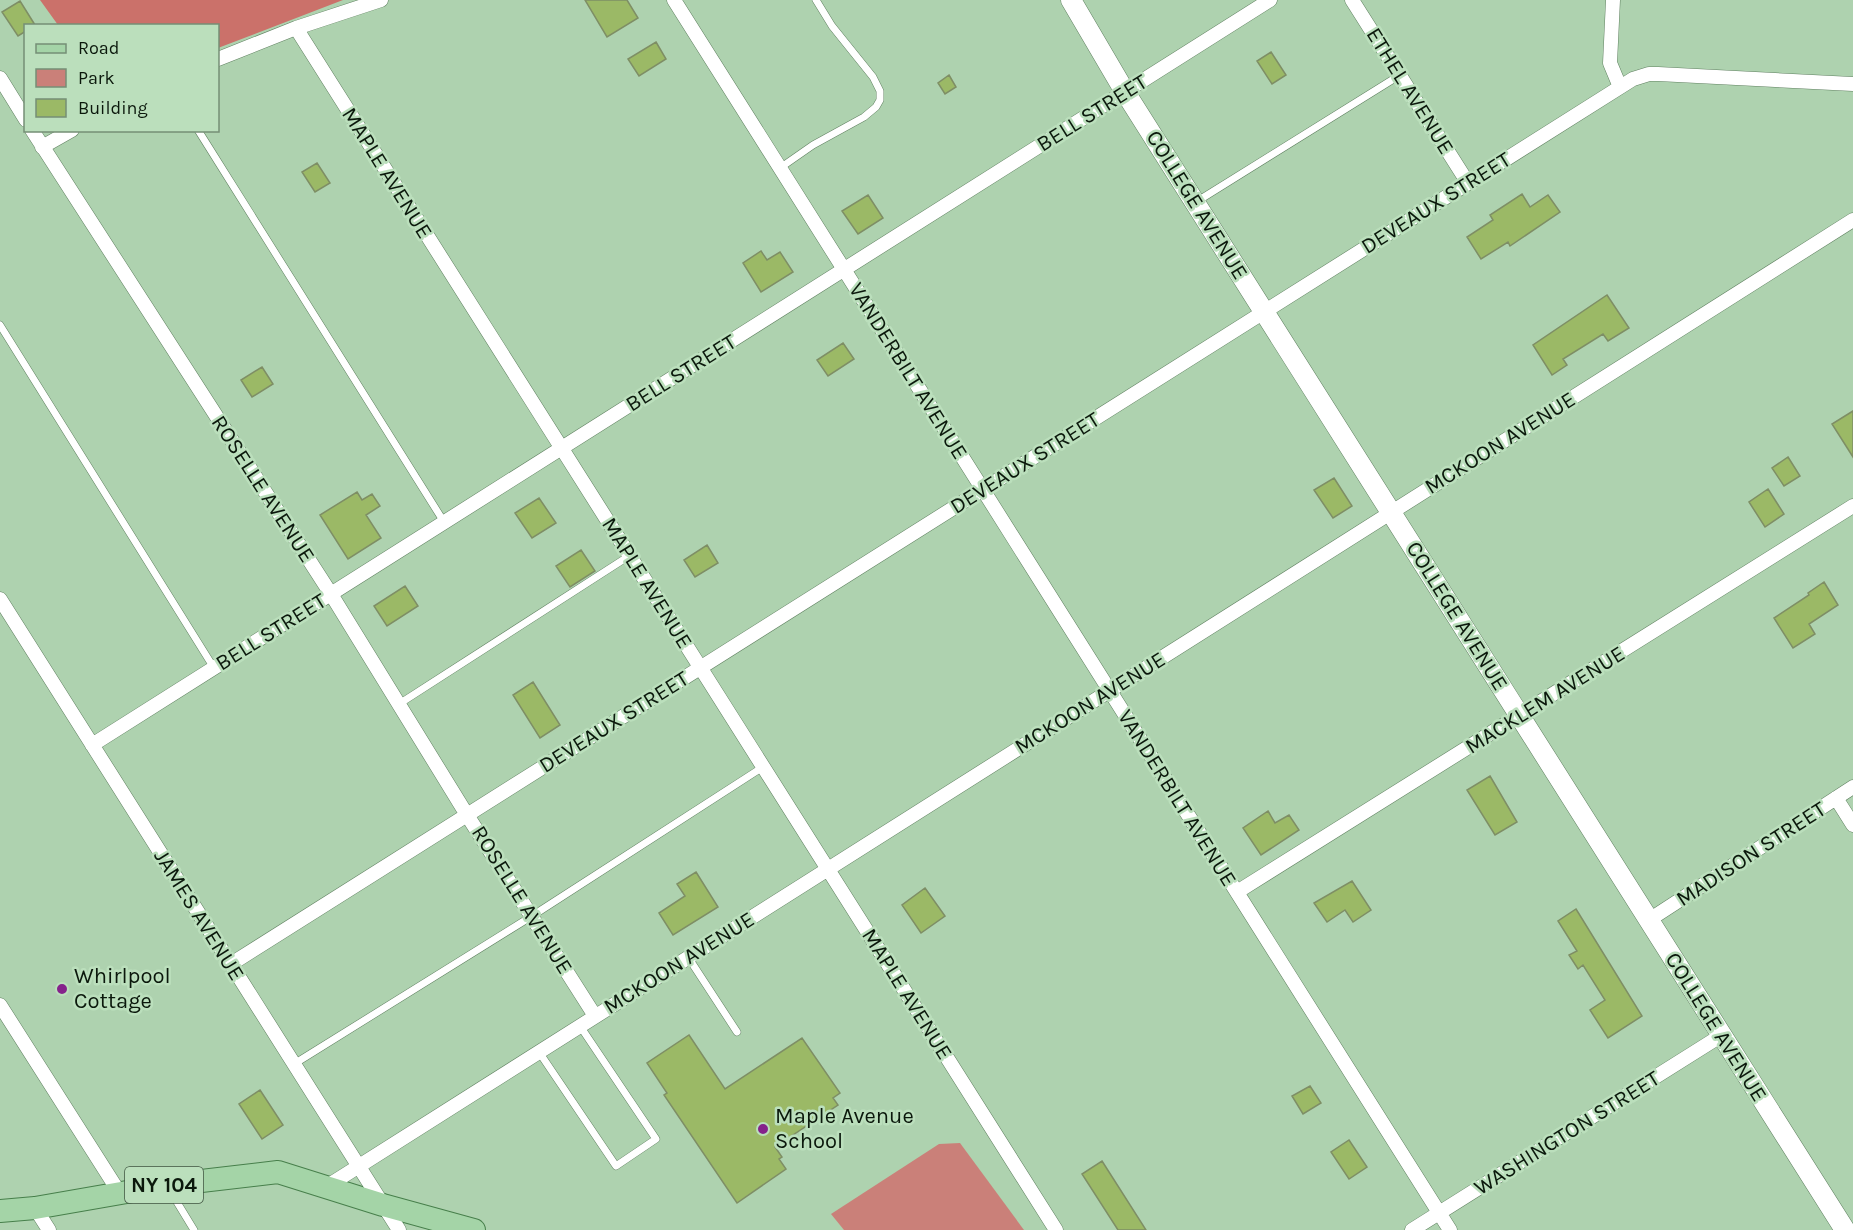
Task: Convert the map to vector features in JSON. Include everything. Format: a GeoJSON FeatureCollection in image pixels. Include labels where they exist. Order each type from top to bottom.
{"type":"FeatureCollection","features":[{"type":"Feature","properties":{"kind":"main road","name":"COLLEGE AVENUE"},"geometry":{"type":"LineString","coordinates":[[1071,0],[1125,92],[1845,1230]]}},
{"type":"Feature","properties":{"kind":"main road","name":"NY 104"},"geometry":{"type":"LineString","coordinates":[[0,1211],[35,1208],[167,1185],[278,1172],[383,1205],[474,1230]]}},
{"type":"Feature","properties":{"kind":"street"},"geometry":{"type":"LineString","coordinates":[[219,59],[296,28],[381,0]]}},
{"type":"Feature","properties":{"kind":"street","name":"VANDERBILT AVENUE"},"geometry":{"type":"LineString","coordinates":[[674,0],[1450,1230]]}},
{"type":"Feature","properties":{"kind":"street","name":"BELL STREET"},"geometry":{"type":"LineString","coordinates":[[92,745],[1270,0]]}},
{"type":"Feature","properties":{"kind":"street","name":"ETHEL AVENUE"},"geometry":{"type":"LineString","coordinates":[[1352,0],[1468,183]]}},
{"type":"Feature","properties":{"kind":"street"},"geometry":{"type":"LineString","coordinates":[[1614,0],[1610,63],[1620,87]]}},
{"type":"Feature","properties":{"kind":"street","name":"MAPLE AVENUE"},"geometry":{"type":"LineString","coordinates":[[296,28],[1056,1230]]}},
{"type":"Feature","properties":{"kind":"street","name":"DEVEAUX STREET"},"geometry":{"type":"LineString","coordinates":[[231,964],[1633,79],[1649,74],[1853,84]]}},
{"type":"Feature","properties":{"kind":"street"},"geometry":{"type":"LineString","coordinates":[[0,78],[24,117]]}},
{"type":"Feature","properties":{"kind":"street","name":"ROSELLE AVENUE"},"geometry":{"type":"LineString","coordinates":[[33,132],[331,594],[467,815],[595,1016]]}},
{"type":"Feature","properties":{"kind":"street"},"geometry":{"type":"LineString","coordinates":[[42,147],[68,132]]}},
{"type":"Feature","properties":{"kind":"street","name":"MCKOON AVENUE"},"geometry":{"type":"LineString","coordinates":[[326,1187],[1853,220]]}},
{"type":"Feature","properties":{"kind":"street","name":"MACKLEM AVENUE"},"geometry":{"type":"LineString","coordinates":[[1237,892],[1853,506]]}},
{"type":"Feature","properties":{"kind":"street","name":"JAMES AVENUE"},"geometry":{"type":"LineString","coordinates":[[0,600],[399,1230]]}},
{"type":"Feature","properties":{"kind":"street","name":"MADISON STREET"},"geometry":{"type":"LineString","coordinates":[[1649,920],[1853,787]]}},
{"type":"Feature","properties":{"kind":"street"},"geometry":{"type":"LineString","coordinates":[[1836,798],[1853,825]]}},
{"type":"Feature","properties":{"kind":"street"},"geometry":{"type":"LineString","coordinates":[[0,1005],[119,1192]]}},
{"type":"Feature","properties":{"kind":"street","name":"WASHINGTON STREET"},"geometry":{"type":"LineString","coordinates":[[1412,1230],[1722,1035]]}},
{"type":"Feature","properties":{"kind":"street"},"geometry":{"type":"LineString","coordinates":[[35,1208],[49,1230]]}},
{"type":"Feature","properties":{"kind":"lane"},"geometry":{"type":"LineString","coordinates":[[780,168],[813,145],[864,117],[876,107],[880,100],[880,91],[873,77],[832,26],[816,0]]}},
{"type":"Feature","properties":{"kind":"lane"},"geometry":{"type":"LineString","coordinates":[[1195,203],[1400,75]]}},
{"type":"Feature","properties":{"kind":"lane"},"geometry":{"type":"LineString","coordinates":[[199,132],[444,522]]}},
{"type":"Feature","properties":{"kind":"lane"},"geometry":{"type":"LineString","coordinates":[[0,325],[214,668]]}},
{"type":"Feature","properties":{"kind":"lane"},"geometry":{"type":"LineString","coordinates":[[399,704],[629,556]]}},
{"type":"Feature","properties":{"kind":"lane"},"geometry":{"type":"LineString","coordinates":[[294,1064],[532,916],[763,766]]}},
{"type":"Feature","properties":{"kind":"lane"},"geometry":{"type":"LineString","coordinates":[[688,957],[737,1032]]}},
{"type":"Feature","properties":{"kind":"lane"},"geometry":{"type":"LineString","coordinates":[[539,1052],[616,1166],[657,1138],[580,1026]]}},
{"type":"Feature","properties":{"kind":"lane"},"geometry":{"type":"LineString","coordinates":[[167,1185],[194,1230]]}},
{"type":"Feature","properties":{"kind":"green space"},"geometry":{"type":"Polygon","coordinates":[[[960,1143],[1024,1230],[844,1230],[831,1214],[939,1144],[960,1143]]]}},
{"type":"Feature","properties":{"kind":"shaded area"},"geometry":{"type":"Polygon","coordinates":[[[40,0],[343,0],[219,48],[219,24],[57,24],[40,0]]]}},
{"type":"Feature","properties":{"kind":"building"},"geometry":{"type":"Polygon","coordinates":[[[585,0],[627,0],[638,18],[607,37],[585,0]]]}},
{"type":"Feature","properties":{"kind":"building"},"geometry":{"type":"Polygon","coordinates":[[[20,1],[34,24],[24,24],[24,32],[18,36],[2,12],[20,1]]]}},
{"type":"Feature","properties":{"kind":"building"},"geometry":{"type":"Polygon","coordinates":[[[656,42],[666,59],[639,76],[628,59],[656,42]]]}},
{"type":"Feature","properties":{"kind":"building"},"geometry":{"type":"Polygon","coordinates":[[[1271,52],[1286,75],[1272,84],[1257,61],[1271,52]]]}},
{"type":"Feature","properties":{"kind":"building"},"geometry":{"type":"Polygon","coordinates":[[[949,75],[956,87],[945,94],[938,83],[949,75]]]}},
{"type":"Feature","properties":{"kind":"building"},"geometry":{"type":"Polygon","coordinates":[[[317,163],[330,183],[315,192],[302,172],[317,163]]]}},
{"type":"Feature","properties":{"kind":"building"},"geometry":{"type":"Polygon","coordinates":[[[1522,194],[1530,207],[1548,195],[1560,212],[1510,246],[1508,242],[1481,259],[1467,237],[1493,220],[1490,215],[1522,194]]]}},
{"type":"Feature","properties":{"kind":"building"},"geometry":{"type":"Polygon","coordinates":[[[868,195],[883,218],[858,234],[842,211],[868,195]]]}},
{"type":"Feature","properties":{"kind":"building"},"geometry":{"type":"Polygon","coordinates":[[[761,251],[767,260],[780,252],[793,272],[761,292],[743,263],[761,251]]]}},
{"type":"Feature","properties":{"kind":"building"},"geometry":{"type":"Polygon","coordinates":[[[1607,295],[1629,328],[1608,341],[1603,334],[1563,359],[1567,365],[1552,375],[1533,345],[1607,295]]]}},
{"type":"Feature","properties":{"kind":"building"},"geometry":{"type":"Polygon","coordinates":[[[843,343],[854,359],[828,376],[817,360],[843,343]]]}},
{"type":"Feature","properties":{"kind":"building"},"geometry":{"type":"Polygon","coordinates":[[[262,367],[273,384],[252,397],[241,380],[262,367]]]}},
{"type":"Feature","properties":{"kind":"building"},"geometry":{"type":"Polygon","coordinates":[[[1853,411],[1853,457],[1832,424],[1853,411]]]}},
{"type":"Feature","properties":{"kind":"building"},"geometry":{"type":"Polygon","coordinates":[[[1788,457],[1800,476],[1784,486],[1772,468],[1788,457]]]}},
{"type":"Feature","properties":{"kind":"building"},"geometry":{"type":"Polygon","coordinates":[[[1334,478],[1352,506],[1333,518],[1314,490],[1334,478]]]}},
{"type":"Feature","properties":{"kind":"building"},"geometry":{"type":"Polygon","coordinates":[[[1768,489],[1784,514],[1765,527],[1749,502],[1768,489]]]}},
{"type":"Feature","properties":{"kind":"building"},"geometry":{"type":"Polygon","coordinates":[[[357,492],[362,500],[372,494],[380,506],[366,515],[381,538],[348,559],[320,515],[357,492]]]}},
{"type":"Feature","properties":{"kind":"building"},"geometry":{"type":"Polygon","coordinates":[[[539,498],[556,523],[532,538],[515,513],[539,498]]]}},
{"type":"Feature","properties":{"kind":"building"},"geometry":{"type":"Polygon","coordinates":[[[707,545],[718,563],[695,577],[684,560],[707,545]]]}},
{"type":"Feature","properties":{"kind":"building"},"geometry":{"type":"Polygon","coordinates":[[[581,550],[595,571],[570,587],[556,566],[581,550]]]}},
{"type":"Feature","properties":{"kind":"building"},"geometry":{"type":"Polygon","coordinates":[[[1824,582],[1838,605],[1809,624],[1815,634],[1793,648],[1774,618],[1824,582]]]}},
{"type":"Feature","properties":{"kind":"building"},"geometry":{"type":"Polygon","coordinates":[[[405,586],[418,606],[387,626],[374,606],[405,586]]]}},
{"type":"Feature","properties":{"kind":"building"},"geometry":{"type":"Polygon","coordinates":[[[533,682],[560,725],[540,738],[513,695],[533,682]]]}},
{"type":"Feature","properties":{"kind":"building"},"geometry":{"type":"Polygon","coordinates":[[[1490,776],[1517,822],[1495,835],[1467,790],[1490,776]]]}},
{"type":"Feature","properties":{"kind":"building"},"geometry":{"type":"Polygon","coordinates":[[[1268,811],[1275,823],[1289,815],[1299,830],[1261,855],[1243,828],[1268,811]]]}},
{"type":"Feature","properties":{"kind":"building"},"geometry":{"type":"Polygon","coordinates":[[[696,872],[718,907],[673,935],[659,913],[685,896],[677,884],[696,872]]]}},
{"type":"Feature","properties":{"kind":"building"},"geometry":{"type":"Polygon","coordinates":[[[1352,881],[1371,910],[1353,922],[1345,910],[1327,922],[1314,903],[1352,881]]]}},
{"type":"Feature","properties":{"kind":"building"},"geometry":{"type":"Polygon","coordinates":[[[925,888],[945,916],[921,933],[902,905],[925,888]]]}},
{"type":"Feature","properties":{"kind":"building"},"geometry":{"type":"Polygon","coordinates":[[[1576,909],[1642,1016],[1608,1038],[1590,1010],[1605,1000],[1583,965],[1578,969],[1569,955],[1577,951],[1558,921],[1576,909]]]}},
{"type":"Feature","properties":{"kind":"building"},"geometry":{"type":"Polygon","coordinates":[[[689,1035],[725,1089],[802,1038],[840,1093],[833,1098],[838,1105],[775,1147],[786,1169],[737,1203],[664,1095],[667,1093],[647,1063],[689,1035]]]}},
{"type":"Feature","properties":{"kind":"building"},"geometry":{"type":"Polygon","coordinates":[[[1310,1086],[1321,1103],[1303,1114],[1292,1096],[1310,1086]]]}},
{"type":"Feature","properties":{"kind":"building"},"geometry":{"type":"Polygon","coordinates":[[[260,1090],[283,1125],[262,1139],[239,1104],[260,1090]]]}},
{"type":"Feature","properties":{"kind":"building"},"geometry":{"type":"Polygon","coordinates":[[[1349,1140],[1367,1167],[1349,1179],[1331,1152],[1349,1140]]]}},
{"type":"Feature","properties":{"kind":"building"},"geometry":{"type":"Polygon","coordinates":[[[1102,1161],[1146,1230],[1118,1230],[1082,1174],[1102,1161]]]}},
{"type":"Feature","properties":{"kind":"place","name":"Whirlpool Cottage"},"geometry":{"type":"Point","coordinates":[62,989]}},
{"type":"Feature","properties":{"kind":"place","name":"Maple Avenue School"},"geometry":{"type":"Point","coordinates":[763,1129]}}]}
